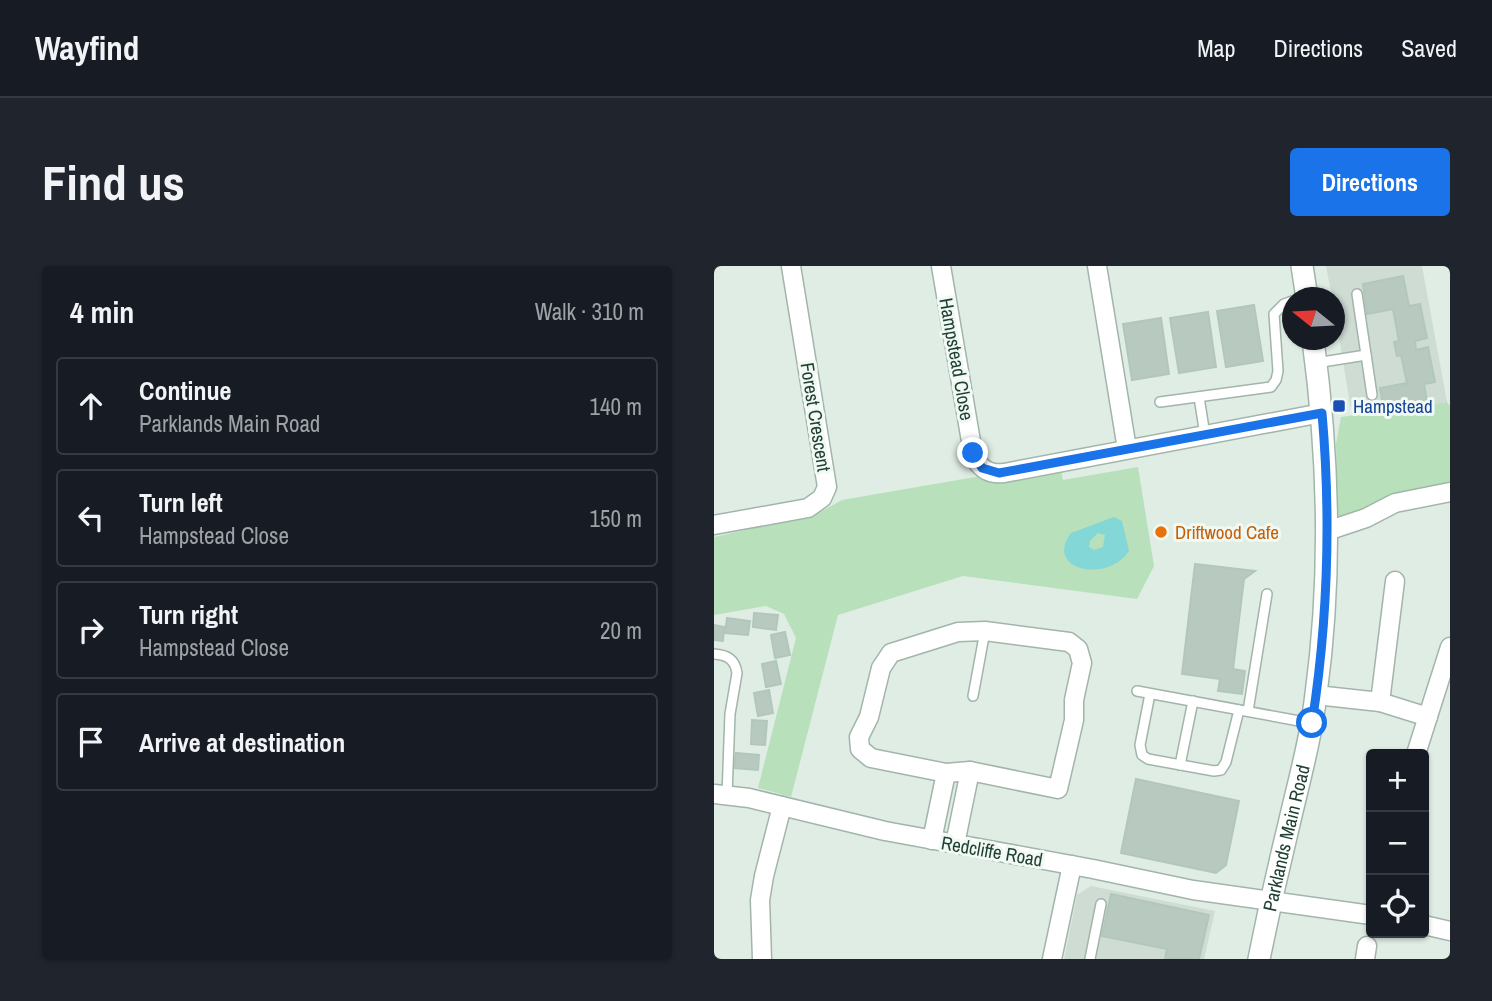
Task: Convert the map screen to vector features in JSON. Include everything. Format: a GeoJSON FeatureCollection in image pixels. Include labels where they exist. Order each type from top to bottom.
{"type":"FeatureCollection","features":[{"type":"Feature","properties":{"kind":"street","name":"Forest Crescent"},"geometry":{"type":"LineString","coordinates":[[714,525],[808,508],[822,498],[827,487],[791,266]]}},
{"type":"Feature","properties":{"kind":"street","name":"Hampstead Close"},"geometry":{"type":"LineString","coordinates":[[941,266],[973,453],[982,468],[993,473],[1322,413]]}},
{"type":"Feature","properties":{"kind":"street"},"geometry":{"type":"LineString","coordinates":[[1097,266],[1127,449]]}},
{"type":"Feature","properties":{"kind":"street"},"geometry":{"type":"LineString","coordinates":[[1302,266],[1305,287]]}},
{"type":"Feature","properties":{"kind":"street","name":"Parklands Main Road"},"geometry":{"type":"LineString","coordinates":[[1259,959],[1312,723],[1325,601],[1327,531],[1322,413],[1314,350]]}},
{"type":"Feature","properties":{"kind":"street"},"geometry":{"type":"LineString","coordinates":[[1327,531],[1366,518],[1395,503],[1450,492]]}},
{"type":"Feature","properties":{"kind":"street"},"geometry":{"type":"LineString","coordinates":[[1380,702],[1395,580]]}},
{"type":"Feature","properties":{"kind":"street"},"geometry":{"type":"LineString","coordinates":[[985,631],[1069,642],[1078,649],[1082,663],[1074,700],[1074,720],[1058,789],[970,771],[946,773],[866,756],[860,749],[859,737],[869,717],[883,662],[891,653],[958,632],[985,631]]}},
{"type":"Feature","properties":{"kind":"street"},"geometry":{"type":"LineString","coordinates":[[1418,749],[1450,647]]}},
{"type":"Feature","properties":{"kind":"street"},"geometry":{"type":"LineString","coordinates":[[1316,695],[1380,702],[1428,717]]}},
{"type":"Feature","properties":{"kind":"street"},"geometry":{"type":"LineString","coordinates":[[955,844],[970,771]]}},
{"type":"Feature","properties":{"kind":"street"},"geometry":{"type":"LineString","coordinates":[[932,840],[946,773]]}},
{"type":"Feature","properties":{"kind":"street","name":"Redcliffe Road"},"geometry":{"type":"LineString","coordinates":[[720,794],[874,829],[1193,890],[1366,914]]}},
{"type":"Feature","properties":{"kind":"street"},"geometry":{"type":"LineString","coordinates":[[762,959],[760,900],[782,806]]}},
{"type":"Feature","properties":{"kind":"street"},"geometry":{"type":"LineString","coordinates":[[1052,959],[1072,865]]}},
{"type":"Feature","properties":{"kind":"street"},"geometry":{"type":"LineString","coordinates":[[1429,926],[1450,930]]}},
{"type":"Feature","properties":{"kind":"lane"},"geometry":{"type":"LineString","coordinates":[[1357,293],[1372,395]]}},
{"type":"Feature","properties":{"kind":"lane"},"geometry":{"type":"LineString","coordinates":[[1160,402],[1268,388],[1274,384],[1278,371],[1275,314],[1282,306]]}},
{"type":"Feature","properties":{"kind":"lane"},"geometry":{"type":"LineString","coordinates":[[1316,363],[1366,355]]}},
{"type":"Feature","properties":{"kind":"lane"},"geometry":{"type":"LineString","coordinates":[[1199,397],[1205,435]]}},
{"type":"Feature","properties":{"kind":"lane"},"geometry":{"type":"LineString","coordinates":[[1150,694],[1140,745],[1141,753],[1148,759],[1214,771],[1221,769],[1226,762],[1243,710],[1267,594]]}},
{"type":"Feature","properties":{"kind":"lane"},"geometry":{"type":"LineString","coordinates":[[973,696],[985,631]]}},
{"type":"Feature","properties":{"kind":"lane"},"geometry":{"type":"LineString","coordinates":[[714,654],[730,659],[737,673],[720,794]]}},
{"type":"Feature","properties":{"kind":"lane"},"geometry":{"type":"LineString","coordinates":[[1137,691],[1312,723]]}},
{"type":"Feature","properties":{"kind":"lane"},"geometry":{"type":"LineString","coordinates":[[1180,765],[1193,701]]}},
{"type":"Feature","properties":{"kind":"lane"},"geometry":{"type":"LineString","coordinates":[[1090,959],[1101,904]]}},
{"type":"Feature","properties":{"kind":"shaded area"},"geometry":{"type":"Polygon","coordinates":[[[1326,266],[1422,266],[1447,402],[1352,416],[1341,350],[1345,350],[1345,287],[1330,287],[1326,266]]]}},
{"type":"Feature","properties":{"kind":"shaded area"},"geometry":{"type":"Polygon","coordinates":[[[1091,886],[1215,911],[1204,959],[1064,959],[1077,895],[1091,886]]]}},
{"type":"Feature","properties":{"kind":"green space"},"geometry":{"type":"Polygon","coordinates":[[[1447,402],[1450,406],[1450,484],[1338,521],[1336,444],[1341,417],[1447,402]]]}},
{"type":"Feature","properties":{"kind":"green space"},"geometry":{"type":"Polygon","coordinates":[[[1138,467],[1154,566],[1137,599],[963,576],[838,615],[791,797],[758,788],[796,638],[784,614],[766,606],[714,615],[714,537],[815,515],[842,500],[981,476],[1061,470],[1063,480],[1138,467]]]}},
{"type":"Feature","properties":{"kind":"water"},"geometry":{"type":"Polygon","coordinates":[[[1114,517],[1122,521],[1129,551],[1119,561],[1107,567],[1094,570],[1082,568],[1072,564],[1065,556],[1065,546],[1071,533],[1114,517]],[[1098,533],[1090,541],[1089,547],[1094,550],[1103,547],[1105,535],[1098,533]]]}},
{"type":"Feature","properties":{"kind":"building"},"geometry":{"type":"Polygon","coordinates":[[[1403,276],[1409,306],[1420,304],[1427,338],[1415,341],[1416,350],[1428,347],[1435,382],[1424,384],[1427,402],[1384,410],[1380,388],[1407,383],[1401,355],[1397,356],[1394,342],[1399,341],[1393,309],[1367,314],[1363,284],[1403,276]]]}},
{"type":"Feature","properties":{"kind":"building"},"geometry":{"type":"Polygon","coordinates":[[[1254,305],[1263,361],[1226,367],[1217,311],[1254,305]]]}},
{"type":"Feature","properties":{"kind":"building"},"geometry":{"type":"Polygon","coordinates":[[[1208,312],[1216,367],[1179,373],[1170,318],[1208,312]]]}},
{"type":"Feature","properties":{"kind":"building"},"geometry":{"type":"Polygon","coordinates":[[[1161,318],[1169,374],[1132,380],[1123,324],[1161,318]]]}},
{"type":"Feature","properties":{"kind":"building"},"geometry":{"type":"Polygon","coordinates":[[[1195,564],[1255,571],[1244,579],[1233,669],[1245,671],[1242,694],[1218,691],[1220,679],[1182,674],[1195,564]]]}},
{"type":"Feature","properties":{"kind":"building"},"geometry":{"type":"Polygon","coordinates":[[[754,613],[778,615],[776,630],[753,627],[754,613]]]}},
{"type":"Feature","properties":{"kind":"building"},"geometry":{"type":"Polygon","coordinates":[[[727,618],[750,621],[748,635],[725,633],[727,618]]]}},
{"type":"Feature","properties":{"kind":"building"},"geometry":{"type":"Polygon","coordinates":[[[714,625],[724,627],[723,641],[714,640],[714,625]]]}},
{"type":"Feature","properties":{"kind":"building"},"geometry":{"type":"Polygon","coordinates":[[[785,632],[790,655],[775,658],[771,635],[785,632]]]}},
{"type":"Feature","properties":{"kind":"building"},"geometry":{"type":"Polygon","coordinates":[[[776,661],[781,684],[766,687],[762,664],[776,661]]]}},
{"type":"Feature","properties":{"kind":"building"},"geometry":{"type":"Polygon","coordinates":[[[769,690],[773,713],[758,716],[754,693],[769,690]]]}},
{"type":"Feature","properties":{"kind":"building"},"geometry":{"type":"Polygon","coordinates":[[[752,720],[767,721],[765,745],[751,744],[752,720]]]}},
{"type":"Feature","properties":{"kind":"building"},"geometry":{"type":"Polygon","coordinates":[[[736,753],[759,755],[758,770],[734,768],[736,753]]]}},
{"type":"Feature","properties":{"kind":"building"},"geometry":{"type":"Polygon","coordinates":[[[1136,779],[1239,801],[1226,865],[1216,873],[1121,853],[1136,779]]]}},
{"type":"Feature","properties":{"kind":"building"},"geometry":{"type":"Polygon","coordinates":[[[1111,894],[1209,915],[1199,959],[1165,959],[1167,949],[1102,936],[1111,894]]]}},
{"type":"Feature","properties":{"kind":"place","name":"Hampstead"},"geometry":{"type":"Point","coordinates":[1339,406]}},
{"type":"Feature","properties":{"kind":"place","name":"Driftwood Cafe"},"geometry":{"type":"Point","coordinates":[1161,532]}},
{"type":"Feature","properties":{"kind":"route"},"geometry":{"type":"LineString","coordinates":[[973,453],[982,468],[999,473],[1322,413],[1327,560],[1322,643],[1312,723]]}}]}
